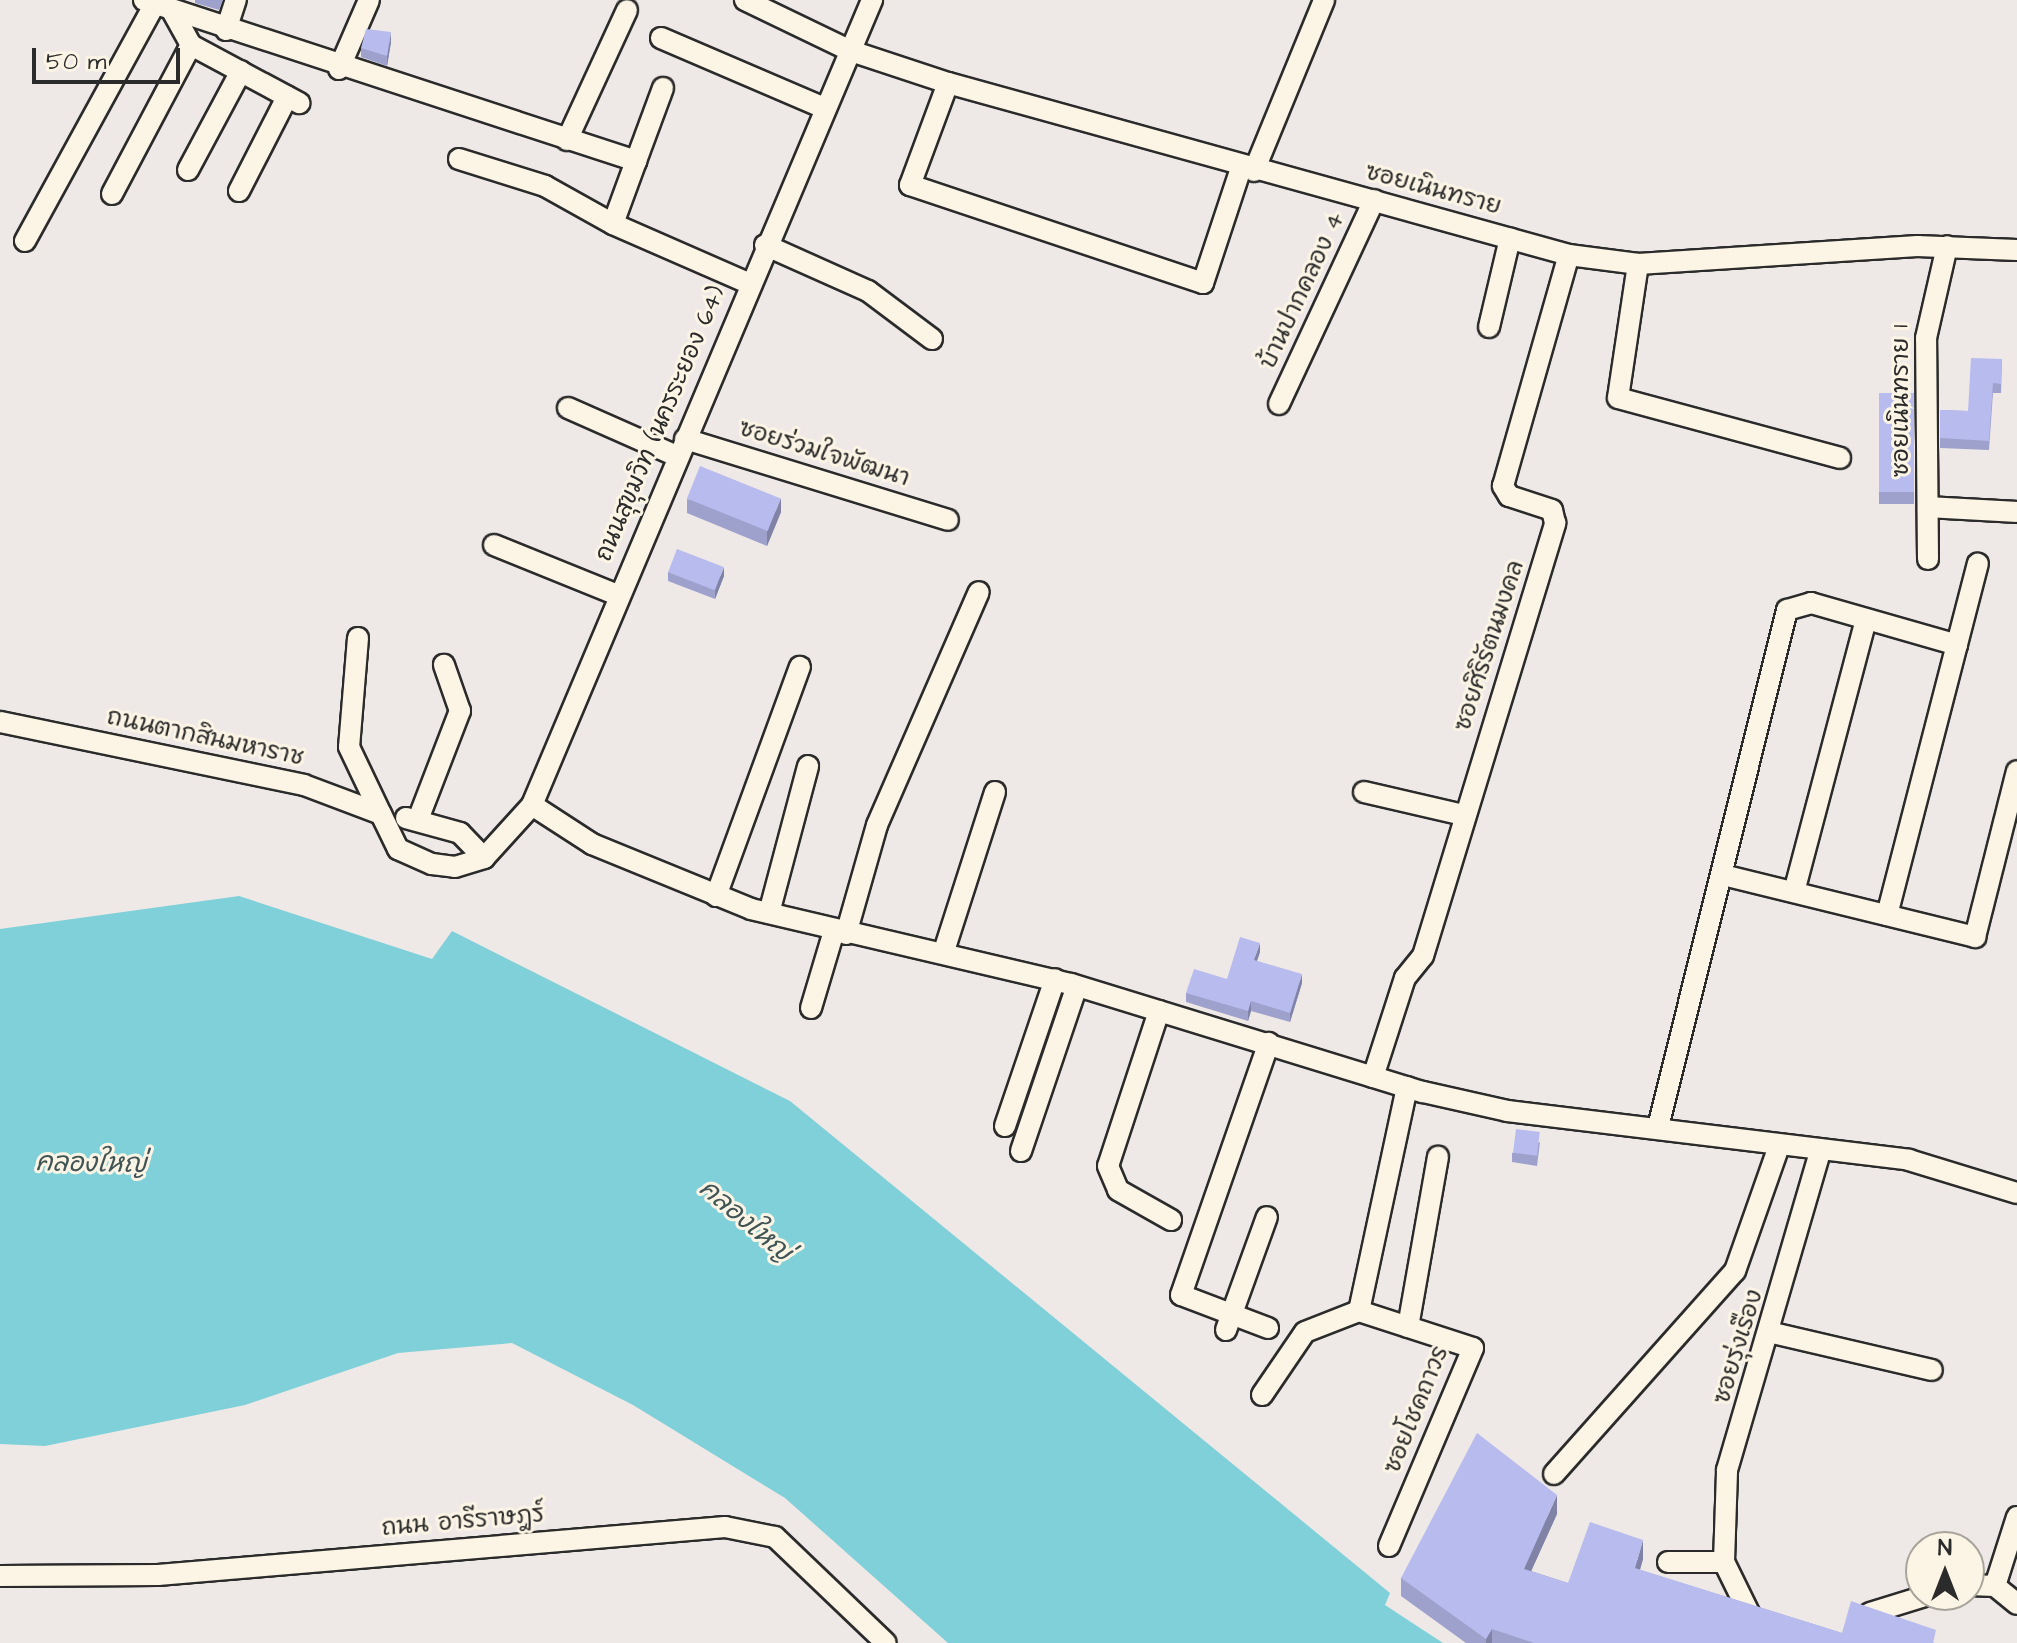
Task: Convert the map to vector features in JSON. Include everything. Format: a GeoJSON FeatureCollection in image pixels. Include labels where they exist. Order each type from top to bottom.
{"type":"FeatureCollection","features":[{"type":"Feature","properties":{"kind":"street"},"geometry":{"type":"LineString","coordinates":[[226,30],[236,0]]}},
{"type":"Feature","properties":{"kind":"street"},"geometry":{"type":"LineString","coordinates":[[339,69],[369,0]]}},
{"type":"Feature","properties":{"kind":"street","name":"ซอยเนินทราย"},"geometry":{"type":"LineString","coordinates":[[745,0],[851,51],[948,83],[1248,169],[1374,200],[1569,255],[1638,264],[1947,246],[2017,250]]}},
{"type":"Feature","properties":{"kind":"street","name":"ถนนสุขุมวิท (นครระยอง 64)"},"geometry":{"type":"LineString","coordinates":[[484,858],[532,805],[748,283],[872,0]]}},
{"type":"Feature","properties":{"kind":"street"},"geometry":{"type":"LineString","coordinates":[[948,83],[910,185],[1203,283],[1248,169],[1324,0]]}},
{"type":"Feature","properties":{"kind":"street"},"geometry":{"type":"LineString","coordinates":[[157,6],[339,69],[636,161]]}},
{"type":"Feature","properties":{"kind":"street"},"geometry":{"type":"LineString","coordinates":[[157,6],[191,45],[293,100],[239,191]]}},
{"type":"Feature","properties":{"kind":"street"},"geometry":{"type":"LineString","coordinates":[[25,241],[157,6]]}},
{"type":"Feature","properties":{"kind":"street"},"geometry":{"type":"LineString","coordinates":[[567,140],[627,10]]}},
{"type":"Feature","properties":{"kind":"street"},"geometry":{"type":"LineString","coordinates":[[661,38],[824,108]]}},
{"type":"Feature","properties":{"kind":"street"},"geometry":{"type":"LineString","coordinates":[[112,194],[191,45]]}},
{"type":"Feature","properties":{"kind":"street"},"geometry":{"type":"LineString","coordinates":[[188,170],[241,71]]}},
{"type":"Feature","properties":{"kind":"street"},"geometry":{"type":"LineString","coordinates":[[613,224],[663,88]]}},
{"type":"Feature","properties":{"kind":"street"},"geometry":{"type":"LineString","coordinates":[[459,159],[545,186],[613,224],[748,283]]}},
{"type":"Feature","properties":{"kind":"street","name":"บ้านปากคลอง 4"},"geometry":{"type":"LineString","coordinates":[[1279,404],[1374,200]]}},
{"type":"Feature","properties":{"kind":"street"},"geometry":{"type":"LineString","coordinates":[[1489,327],[1510,238]]}},
{"type":"Feature","properties":{"kind":"street"},"geometry":{"type":"LineString","coordinates":[[765,245],[868,291],[932,339]]}},
{"type":"Feature","properties":{"kind":"street","name":"ซอยเนินทราย 1"},"geometry":{"type":"LineString","coordinates":[[1928,559],[1926,338],[1947,246]]}},
{"type":"Feature","properties":{"kind":"street","name":"ซอยศิริรัตนมงคล"},"geometry":{"type":"LineString","coordinates":[[1373,1077],[1405,978],[1423,956],[1555,523],[1552,510],[1509,496],[1503,486],[1569,255]]}},
{"type":"Feature","properties":{"kind":"street"},"geometry":{"type":"LineString","coordinates":[[1638,264],[1618,398],[1840,458]]}},
{"type":"Feature","properties":{"kind":"street","name":"ซอยร่วมใจพัฒนา"},"geometry":{"type":"LineString","coordinates":[[568,408],[681,447],[948,520]]}},
{"type":"Feature","properties":{"kind":"street"},"geometry":{"type":"LineString","coordinates":[[1928,507],[2017,512]]}},
{"type":"Feature","properties":{"kind":"street"},"geometry":{"type":"LineString","coordinates":[[494,545],[618,595]]}},
{"type":"Feature","properties":{"kind":"street"},"geometry":{"type":"LineString","coordinates":[[1887,915],[1978,564]]}},
{"type":"Feature","properties":{"kind":"street"},"geometry":{"type":"LineString","coordinates":[[811,1008],[877,825],[979,592]]}},
{"type":"Feature","properties":{"kind":"street"},"geometry":{"type":"LineString","coordinates":[[1658,1127],[1787,610],[1811,603],[1957,645]]}},
{"type":"Feature","properties":{"kind":"street"},"geometry":{"type":"LineString","coordinates":[[1794,892],[1866,619]]}},
{"type":"Feature","properties":{"kind":"street"},"geometry":{"type":"LineString","coordinates":[[358,638],[349,747],[398,849],[432,864],[484,858]]}},
{"type":"Feature","properties":{"kind":"street"},"geometry":{"type":"LineString","coordinates":[[419,817],[460,711],[444,665]]}},
{"type":"Feature","properties":{"kind":"street"},"geometry":{"type":"LineString","coordinates":[[716,896],[800,667]]}},
{"type":"Feature","properties":{"kind":"street","name":"ถนนตากสินมหาราช"},"geometry":{"type":"LineString","coordinates":[[0,722],[304,785],[386,820]]}},
{"type":"Feature","properties":{"kind":"street"},"geometry":{"type":"LineString","coordinates":[[769,913],[808,766]]}},
{"type":"Feature","properties":{"kind":"street"},"geometry":{"type":"LineString","coordinates":[[1723,875],[1975,937],[2017,771]]}},
{"type":"Feature","properties":{"kind":"street"},"geometry":{"type":"LineString","coordinates":[[944,951],[995,792]]}},
{"type":"Feature","properties":{"kind":"street"},"geometry":{"type":"LineString","coordinates":[[1364,792],[1464,815]]}},
{"type":"Feature","properties":{"kind":"street"},"geometry":{"type":"LineString","coordinates":[[532,805],[592,844],[716,896],[840,933],[944,951],[1055,979],[1407,1087],[1507,1111],[1909,1160],[2017,1193]]}},
{"type":"Feature","properties":{"kind":"street"},"geometry":{"type":"LineString","coordinates":[[386,820],[419,817],[460,833],[484,858]]}},
{"type":"Feature","properties":{"kind":"street"},"geometry":{"type":"LineString","coordinates":[[1005,1126],[1055,979]]}},
{"type":"Feature","properties":{"kind":"street"},"geometry":{"type":"LineString","coordinates":[[1021,1151],[1077,986]]}},
{"type":"Feature","properties":{"kind":"street"},"geometry":{"type":"LineString","coordinates":[[1159,1011],[1108,1166],[1118,1190],[1171,1220]]}},
{"type":"Feature","properties":{"kind":"street"},"geometry":{"type":"LineString","coordinates":[[1268,1328],[1229,1323],[1181,1295],[1269,1043]]}},
{"type":"Feature","properties":{"kind":"street"},"geometry":{"type":"LineString","coordinates":[[1262,1395],[1305,1332],[1359,1311],[1407,1087]]}},
{"type":"Feature","properties":{"kind":"street"},"geometry":{"type":"LineString","coordinates":[[1554,1474],[1735,1271],[1779,1146]]}},
{"type":"Feature","properties":{"kind":"street","name":"ซอยรุ่งเรือง"},"geometry":{"type":"LineString","coordinates":[[1724,1562],[1727,1470],[1773,1333],[1821,1149]]}},
{"type":"Feature","properties":{"kind":"street"},"geometry":{"type":"LineString","coordinates":[[1408,1327],[1438,1157]]}},
{"type":"Feature","properties":{"kind":"street"},"geometry":{"type":"LineString","coordinates":[[1229,1323],[1267,1217]]}},
{"type":"Feature","properties":{"kind":"street","name":"ซอยโชคถาวร"},"geometry":{"type":"LineString","coordinates":[[1359,1311],[1473,1348],[1389,1546]]}},
{"type":"Feature","properties":{"kind":"street"},"geometry":{"type":"LineString","coordinates":[[1773,1333],[1932,1370]]}},
{"type":"Feature","properties":{"kind":"street"},"geometry":{"type":"LineString","coordinates":[[1995,1586],[2017,1517]]}},
{"type":"Feature","properties":{"kind":"street","name":"ถนน อารีราษฎร์"},"geometry":{"type":"LineString","coordinates":[[0,1576],[158,1575],[725,1527],[775,1537],[886,1643]]}},
{"type":"Feature","properties":{"kind":"street"},"geometry":{"type":"LineString","coordinates":[[1668,1562],[1724,1562],[1750,1615]]}},
{"type":"Feature","properties":{"kind":"street"},"geometry":{"type":"LineString","coordinates":[[1985,1586],[1995,1586],[2017,1604]]}},
{"type":"Feature","properties":{"kind":"street"},"geometry":{"type":"LineString","coordinates":[[1870,1613],[1905,1602]]}},
{"type":"Feature","properties":{"kind":"water","name":"คลองใหญ่"},"geometry":{"type":"Polygon","coordinates":[[[239,896],[432,959],[452,931],[790,1101],[1390,1593],[1385,1605],[1443,1643],[948,1643],[785,1498],[633,1405],[512,1343],[398,1353],[245,1405],[45,1446],[0,1444],[0,929],[239,896]]]}},
{"type":"Feature","properties":{"kind":"building"},"geometry":{"type":"Polygon","coordinates":[[[366,29],[391,32],[387,56],[361,48],[366,29]]]}},
{"type":"Feature","properties":{"kind":"building"},"geometry":{"type":"Polygon","coordinates":[[[1971,358],[2002,359],[2001,384],[1993,383],[1989,441],[1940,438],[1940,410],[1968,411],[1971,358]]]}},
{"type":"Feature","properties":{"kind":"building"},"geometry":{"type":"Polygon","coordinates":[[[1879,393],[1914,393],[1914,492],[1879,492],[1879,393]]]}},
{"type":"Feature","properties":{"kind":"building"},"geometry":{"type":"Polygon","coordinates":[[[700,466],[781,499],[768,531],[687,498],[700,466]]]}},
{"type":"Feature","properties":{"kind":"building"},"geometry":{"type":"Polygon","coordinates":[[[677,549],[724,567],[715,590],[668,572],[677,549]]]}},
{"type":"Feature","properties":{"kind":"building"},"geometry":{"type":"Polygon","coordinates":[[[1240,937],[1260,943],[1254,960],[1302,974],[1290,1013],[1251,1001],[1248,1011],[1186,993],[1194,969],[1227,979],[1240,937]]]}},
{"type":"Feature","properties":{"kind":"building"},"geometry":{"type":"Polygon","coordinates":[[[1516,1129],[1540,1132],[1537,1156],[1513,1153],[1516,1129]]]}},
{"type":"Feature","properties":{"kind":"building"},"geometry":{"type":"Polygon","coordinates":[[[1477,1433],[1557,1495],[1524,1569],[1568,1583],[1590,1522],[1643,1540],[1635,1568],[1842,1633],[1851,1601],[1936,1630],[1933,1643],[1534,1643],[1492,1629],[1486,1639],[1401,1578],[1477,1433]]]}}]}
